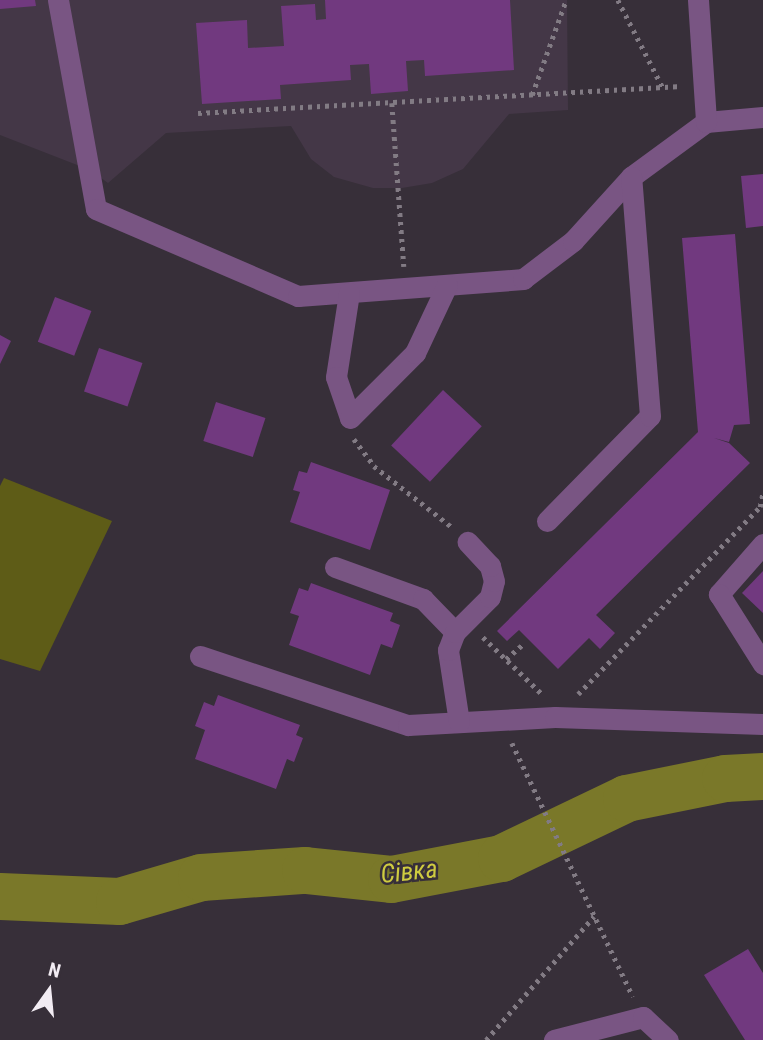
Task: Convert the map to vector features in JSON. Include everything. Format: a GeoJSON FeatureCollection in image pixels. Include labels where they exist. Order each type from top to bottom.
{"type":"FeatureCollection","features":[{"type":"Feature","properties":{"kind":"street"},"geometry":{"type":"LineString","coordinates":[[58,0],[96,209],[298,296],[523,279],[573,241],[631,177],[706,122],[763,117]]}},
{"type":"Feature","properties":{"kind":"street"},"geometry":{"type":"LineString","coordinates":[[698,0],[706,122]]}},
{"type":"Feature","properties":{"kind":"street"},"geometry":{"type":"LineString","coordinates":[[547,521],[650,416],[631,177]]}},
{"type":"Feature","properties":{"kind":"street"},"geometry":{"type":"LineString","coordinates":[[349,293],[335,377],[350,418],[415,353],[447,285]]}},
{"type":"Feature","properties":{"kind":"street"},"geometry":{"type":"LineString","coordinates":[[459,722],[448,650],[461,627],[490,597],[494,581],[490,566],[468,542]]}},
{"type":"Feature","properties":{"kind":"street"},"geometry":{"type":"LineString","coordinates":[[763,544],[719,594],[763,664]]}},
{"type":"Feature","properties":{"kind":"street"},"geometry":{"type":"LineString","coordinates":[[335,567],[423,599],[461,627]]}},
{"type":"Feature","properties":{"kind":"street"},"geometry":{"type":"LineString","coordinates":[[200,656],[397,722],[459,722],[558,714],[763,724]]}},
{"type":"Feature","properties":{"kind":"street"},"geometry":{"type":"LineString","coordinates":[[554,1040],[643,1017],[668,1040]]}},
{"type":"Feature","properties":{"kind":"path"},"geometry":{"type":"LineString","coordinates":[[532,95],[566,0]]}},
{"type":"Feature","properties":{"kind":"path"},"geometry":{"type":"LineString","coordinates":[[618,0],[663,88]]}},
{"type":"Feature","properties":{"kind":"path"},"geometry":{"type":"LineString","coordinates":[[198,113],[703,85]]}},
{"type":"Feature","properties":{"kind":"path"},"geometry":{"type":"LineString","coordinates":[[392,103],[406,288]]}},
{"type":"Feature","properties":{"kind":"path"},"geometry":{"type":"LineString","coordinates":[[350,418],[355,443],[374,466],[432,508],[468,542]]}},
{"type":"Feature","properties":{"kind":"path"},"geometry":{"type":"LineString","coordinates":[[461,627],[506,659],[558,714],[760,507],[763,491]]}},
{"type":"Feature","properties":{"kind":"path"},"geometry":{"type":"LineString","coordinates":[[506,659],[522,645]]}},
{"type":"Feature","properties":{"kind":"path"},"geometry":{"type":"LineString","coordinates":[[500,719],[643,1017]]}},
{"type":"Feature","properties":{"kind":"path"},"geometry":{"type":"LineString","coordinates":[[486,1040],[594,916]]}},
{"type":"Feature","properties":{"kind":"shaded area"},"geometry":{"type":"Polygon","coordinates":[[[0,0],[567,0],[568,110],[509,114],[463,169],[432,183],[402,188],[373,188],[334,177],[311,159],[291,126],[166,133],[108,183],[90,170],[0,135],[0,0]]]}},
{"type":"Feature","properties":{"kind":"shaded area"},"geometry":{"type":"Polygon","coordinates":[[[4,478],[112,521],[40,671],[0,659],[0,486],[4,478]]]}},
{"type":"Feature","properties":{"kind":"building"},"geometry":{"type":"Polygon","coordinates":[[[0,0],[35,0],[36,6],[0,9],[0,0]]]}},
{"type":"Feature","properties":{"kind":"building"},"geometry":{"type":"Polygon","coordinates":[[[325,0],[510,0],[514,70],[425,76],[424,60],[406,61],[408,91],[371,94],[369,64],[350,65],[351,80],[280,85],[281,99],[202,104],[196,23],[247,20],[248,48],[284,46],[281,6],[315,4],[316,20],[326,19],[325,0]]]}},
{"type":"Feature","properties":{"kind":"building"},"geometry":{"type":"Polygon","coordinates":[[[763,174],[763,226],[746,228],[741,176],[763,174]]]}},
{"type":"Feature","properties":{"kind":"building"},"geometry":{"type":"Polygon","coordinates":[[[735,234],[750,424],[734,425],[729,442],[714,438],[729,443],[750,463],[596,615],[615,633],[600,649],[589,638],[558,669],[519,630],[507,641],[497,631],[698,432],[682,238],[735,234]]]}},
{"type":"Feature","properties":{"kind":"building"},"geometry":{"type":"Polygon","coordinates":[[[55,297],[91,311],[74,356],[38,342],[55,297]]]}},
{"type":"Feature","properties":{"kind":"building"},"geometry":{"type":"Polygon","coordinates":[[[0,335],[11,341],[0,364],[0,335]]]}},
{"type":"Feature","properties":{"kind":"building"},"geometry":{"type":"Polygon","coordinates":[[[99,348],[142,363],[128,406],[84,391],[99,348]]]}},
{"type":"Feature","properties":{"kind":"building"},"geometry":{"type":"Polygon","coordinates":[[[443,390],[482,426],[430,482],[391,446],[443,390]]]}},
{"type":"Feature","properties":{"kind":"building"},"geometry":{"type":"Polygon","coordinates":[[[216,402],[265,418],[253,457],[203,441],[216,402]]]}},
{"type":"Feature","properties":{"kind":"building"},"geometry":{"type":"Polygon","coordinates":[[[311,462],[390,490],[370,550],[290,522],[300,492],[293,490],[299,471],[307,473],[311,462]]]}},
{"type":"Feature","properties":{"kind":"building"},"geometry":{"type":"Polygon","coordinates":[[[763,571],[763,613],[742,593],[763,571]]]}},
{"type":"Feature","properties":{"kind":"building"},"geometry":{"type":"Polygon","coordinates":[[[311,583],[393,613],[390,621],[400,625],[392,648],[381,644],[370,675],[289,645],[299,616],[290,613],[299,588],[308,591],[311,583]]]}},
{"type":"Feature","properties":{"kind":"building"},"geometry":{"type":"Polygon","coordinates":[[[218,695],[300,725],[296,735],[303,738],[294,762],[287,759],[276,789],[195,759],[205,730],[195,726],[204,702],[214,706],[218,695]]]}},
{"type":"Feature","properties":{"kind":"building"},"geometry":{"type":"Polygon","coordinates":[[[748,949],[763,973],[763,1040],[745,1040],[704,975],[748,949]]]}},
{"type":"Feature","properties":{"kind":"waterway","name":"Сівка"},"geometry":{"type":"LineString","coordinates":[[0,896],[119,901],[201,877],[305,870],[391,879],[501,858],[626,798],[725,778],[763,776]]}}]}
